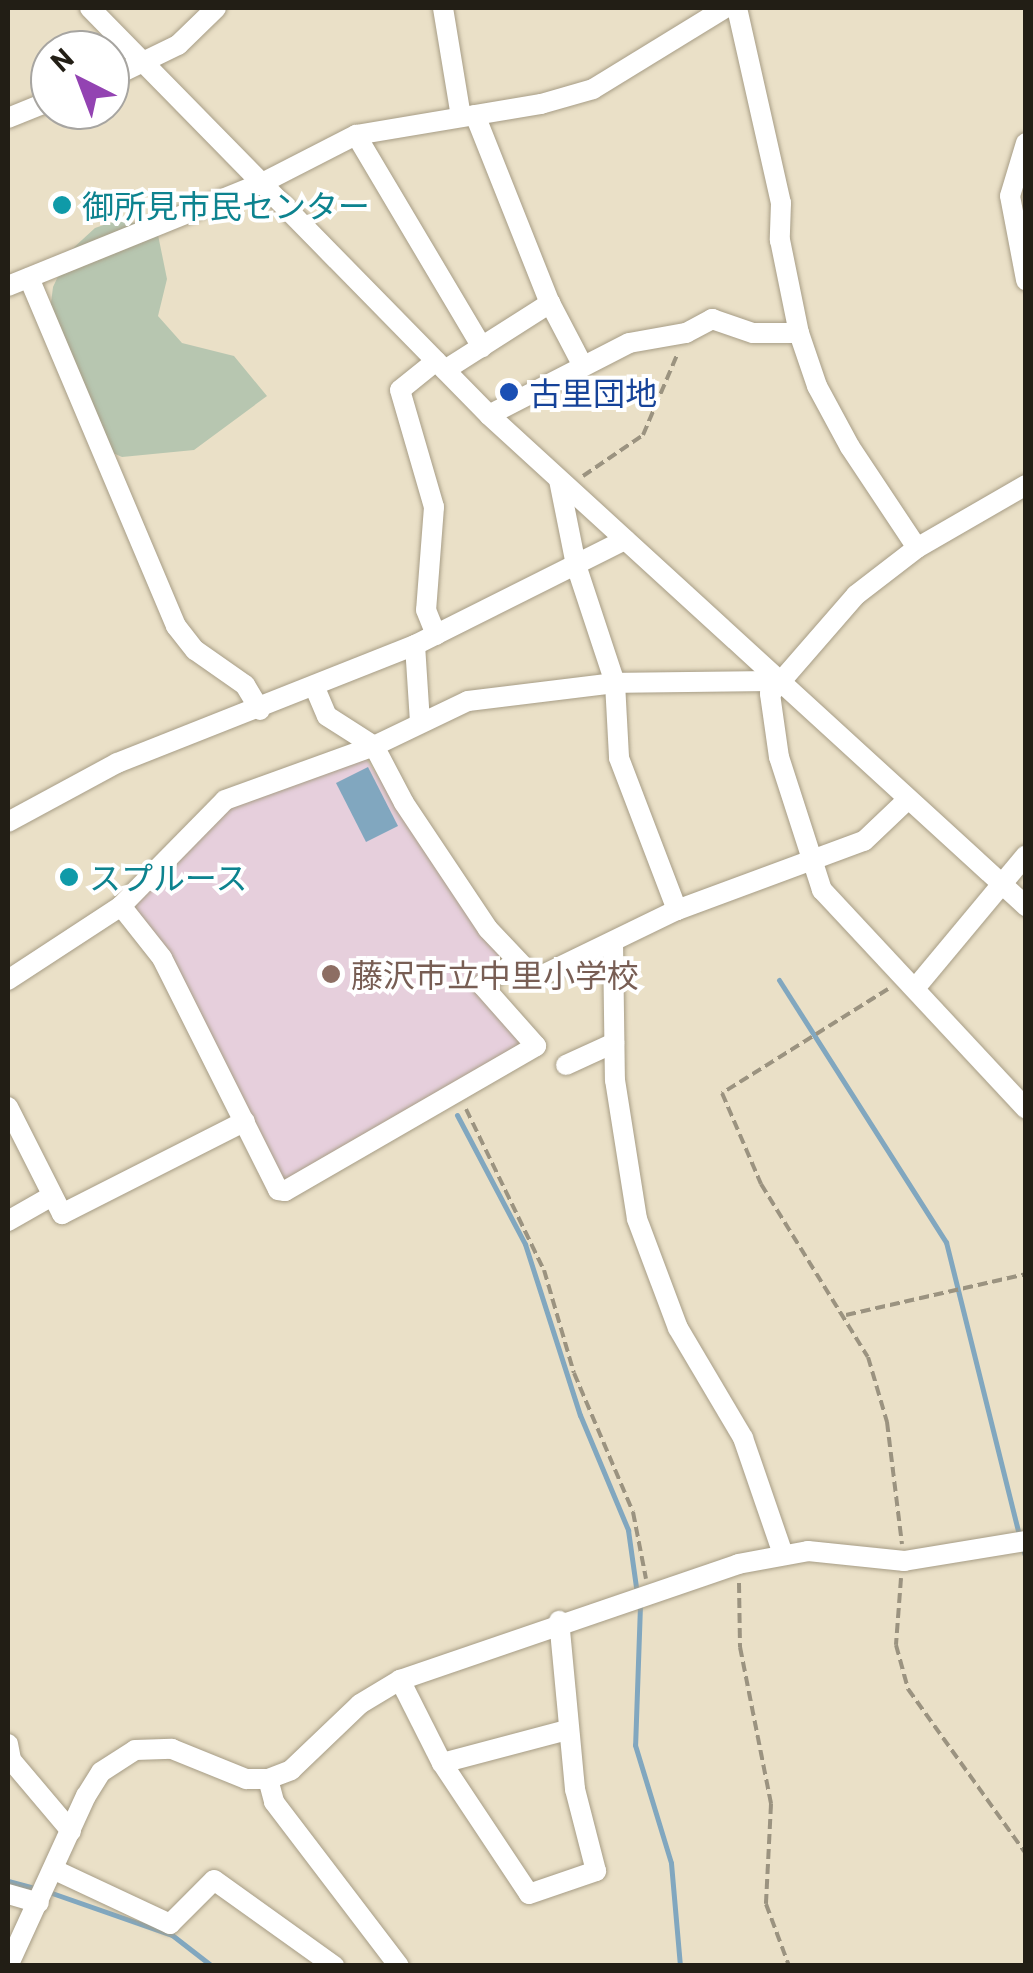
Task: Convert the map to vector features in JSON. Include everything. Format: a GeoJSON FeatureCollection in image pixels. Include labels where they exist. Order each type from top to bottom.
{"type":"FeatureCollection","features":[{"type":"Feature","properties":{"kind":"street"},"geometry":{"type":"LineString","coordinates":[[90,8],[489,415],[782,681],[906,802],[1026,906]]}},
{"type":"Feature","properties":{"kind":"street"},"geometry":{"type":"LineString","coordinates":[[130,70],[146,64],[215,8]]}},
{"type":"Feature","properties":{"kind":"street"},"geometry":{"type":"LineString","coordinates":[[443,8],[468,116],[550,303],[583,366]]}},
{"type":"Feature","properties":{"kind":"street"},"geometry":{"type":"LineString","coordinates":[[8,286],[262,183],[356,135],[592,89],[725,8]]}},
{"type":"Feature","properties":{"kind":"street"},"geometry":{"type":"LineString","coordinates":[[736,8],[782,203],[780,240],[798,334],[817,386],[850,447],[917,548]]}},
{"type":"Feature","properties":{"kind":"street"},"geometry":{"type":"LineString","coordinates":[[356,135],[482,347]]}},
{"type":"Feature","properties":{"kind":"street"},"geometry":{"type":"LineString","coordinates":[[1026,143],[1010,196],[1026,280]]}},
{"type":"Feature","properties":{"kind":"street"},"geometry":{"type":"LineString","coordinates":[[29,278],[176,626],[195,650],[245,685],[260,710]]}},
{"type":"Feature","properties":{"kind":"street"},"geometry":{"type":"LineString","coordinates":[[436,635],[426,610],[434,508],[400,390],[441,365],[482,347],[550,303]]}},
{"type":"Feature","properties":{"kind":"street"},"geometry":{"type":"LineString","coordinates":[[489,415],[629,343],[686,333],[712,319],[752,332],[798,334]]}},
{"type":"Feature","properties":{"kind":"street"},"geometry":{"type":"LineString","coordinates":[[563,484],[576,564],[615,683],[620,758],[676,910]]}},
{"type":"Feature","properties":{"kind":"street"},"geometry":{"type":"LineString","coordinates":[[1026,485],[917,548],[856,595],[770,694],[774,731],[811,862],[838,911],[912,981],[1026,1109]]}},
{"type":"Feature","properties":{"kind":"street"},"geometry":{"type":"LineString","coordinates":[[8,822],[118,763],[415,646],[625,540]]}},
{"type":"Feature","properties":{"kind":"street"},"geometry":{"type":"LineString","coordinates":[[415,646],[420,722]]}},
{"type":"Feature","properties":{"kind":"street"},"geometry":{"type":"LineString","coordinates":[[8,980],[121,906],[225,800],[374,746],[468,701],[615,683],[782,681]]}},
{"type":"Feature","properties":{"kind":"street"},"geometry":{"type":"LineString","coordinates":[[315,688],[327,716],[374,746],[404,804],[517,960],[543,975],[676,910],[864,841],[906,802]]}},
{"type":"Feature","properties":{"kind":"street"},"geometry":{"type":"LineString","coordinates":[[912,981],[1004,886],[1026,855]]}},
{"type":"Feature","properties":{"kind":"street"},"geometry":{"type":"LineString","coordinates":[[121,906],[162,958],[278,1190],[285,1191],[536,1046],[482,985],[517,960]]}},
{"type":"Feature","properties":{"kind":"street"},"geometry":{"type":"LineString","coordinates":[[614,942],[614,1043],[637,1220],[678,1328],[742,1438],[783,1554]]}},
{"type":"Feature","properties":{"kind":"street"},"geometry":{"type":"LineString","coordinates":[[566,1065],[614,1043]]}},
{"type":"Feature","properties":{"kind":"street"},"geometry":{"type":"LineString","coordinates":[[8,1107],[62,1214],[244,1120]]}},
{"type":"Feature","properties":{"kind":"street"},"geometry":{"type":"LineString","coordinates":[[8,1221],[52,1196]]}},
{"type":"Feature","properties":{"kind":"street"},"geometry":{"type":"LineString","coordinates":[[8,1966],[101,1772],[135,1750],[172,1748],[246,1779],[268,1780],[291,1770],[360,1704],[400,1680],[559,1621],[783,1554],[834,1552],[904,1561],[1021,1541]]}},
{"type":"Feature","properties":{"kind":"street"},"geometry":{"type":"LineString","coordinates":[[400,1680],[442,1763],[529,1894],[596,1871],[566,1730],[559,1621]]}},
{"type":"Feature","properties":{"kind":"street"},"geometry":{"type":"LineString","coordinates":[[442,1763],[566,1730]]}},
{"type":"Feature","properties":{"kind":"street"},"geometry":{"type":"LineString","coordinates":[[8,1754],[71,1831]]}},
{"type":"Feature","properties":{"kind":"street"},"geometry":{"type":"LineString","coordinates":[[268,1780],[274,1802],[399,1966]]}},
{"type":"Feature","properties":{"kind":"street"},"geometry":{"type":"LineString","coordinates":[[8,1894],[47,1889],[170,1924],[214,1880],[334,1966]]}},
{"type":"Feature","properties":{"kind":"path"},"geometry":{"type":"LineString","coordinates":[[563,484],[643,436],[686,333]]}},
{"type":"Feature","properties":{"kind":"path"},"geometry":{"type":"LineString","coordinates":[[912,981],[722,1093],[761,1184],[846,1315],[887,1422],[904,1561],[896,1645],[908,1689],[1026,1854]]}},
{"type":"Feature","properties":{"kind":"path"},"geometry":{"type":"LineString","coordinates":[[454,1094],[487,1142],[544,1270],[574,1373],[633,1512],[642,1595]]}},
{"type":"Feature","properties":{"kind":"path"},"geometry":{"type":"LineString","coordinates":[[846,1315],[1026,1274]]}},
{"type":"Feature","properties":{"kind":"path"},"geometry":{"type":"LineString","coordinates":[[738,1579],[740,1647],[771,1804],[766,1904],[789,1966]]}},
{"type":"Feature","properties":{"kind":"shaded area","name":"藤沢市立中里小学校"},"geometry":{"type":"Polygon","coordinates":[[[366,759],[501,956],[469,982],[522,1043],[517,1052],[285,1185],[130,911],[229,803],[366,759]]]}},
{"type":"Feature","properties":{"kind":"green space"},"geometry":{"type":"Polygon","coordinates":[[[115,221],[156,225],[167,279],[158,316],[182,343],[234,356],[267,396],[194,450],[122,457],[97,446],[49,319],[53,287],[70,251],[95,228],[115,221]]]}},
{"type":"Feature","properties":{"kind":"water"},"geometry":{"type":"Polygon","coordinates":[[[368,767],[398,826],[366,842],[336,783],[368,767]]]}},
{"type":"Feature","properties":{"kind":"waterway"},"geometry":{"type":"LineString","coordinates":[[779,980],[946,1242],[1019,1534]]}},
{"type":"Feature","properties":{"kind":"waterway"},"geometry":{"type":"LineString","coordinates":[[457,1115],[525,1244],[580,1415],[628,1530],[637,1594]]}},
{"type":"Feature","properties":{"kind":"waterway"},"geometry":{"type":"LineString","coordinates":[[1022,1545],[1026,1559]]}},
{"type":"Feature","properties":{"kind":"waterway"},"geometry":{"type":"LineString","coordinates":[[640,1605],[635,1745],[671,1863],[680,1966]]}},
{"type":"Feature","properties":{"kind":"waterway"},"geometry":{"type":"LineString","coordinates":[[8,1881],[38,1889]]}},
{"type":"Feature","properties":{"kind":"waterway"},"geometry":{"type":"LineString","coordinates":[[49,1892],[172,1935],[212,1966]]}},
{"type":"Feature","properties":{"kind":"place","name":"御所見市民センター"},"geometry":{"type":"Point","coordinates":[62,205]}},
{"type":"Feature","properties":{"kind":"place","name":"古里団地"},"geometry":{"type":"Point","coordinates":[509,392]}},
{"type":"Feature","properties":{"kind":"place","name":"スプルース"},"geometry":{"type":"Point","coordinates":[69,877]}},
{"type":"Feature","properties":{"kind":"place","name":"藤沢市立中里小学校"},"geometry":{"type":"Point","coordinates":[331,974]}}]}
